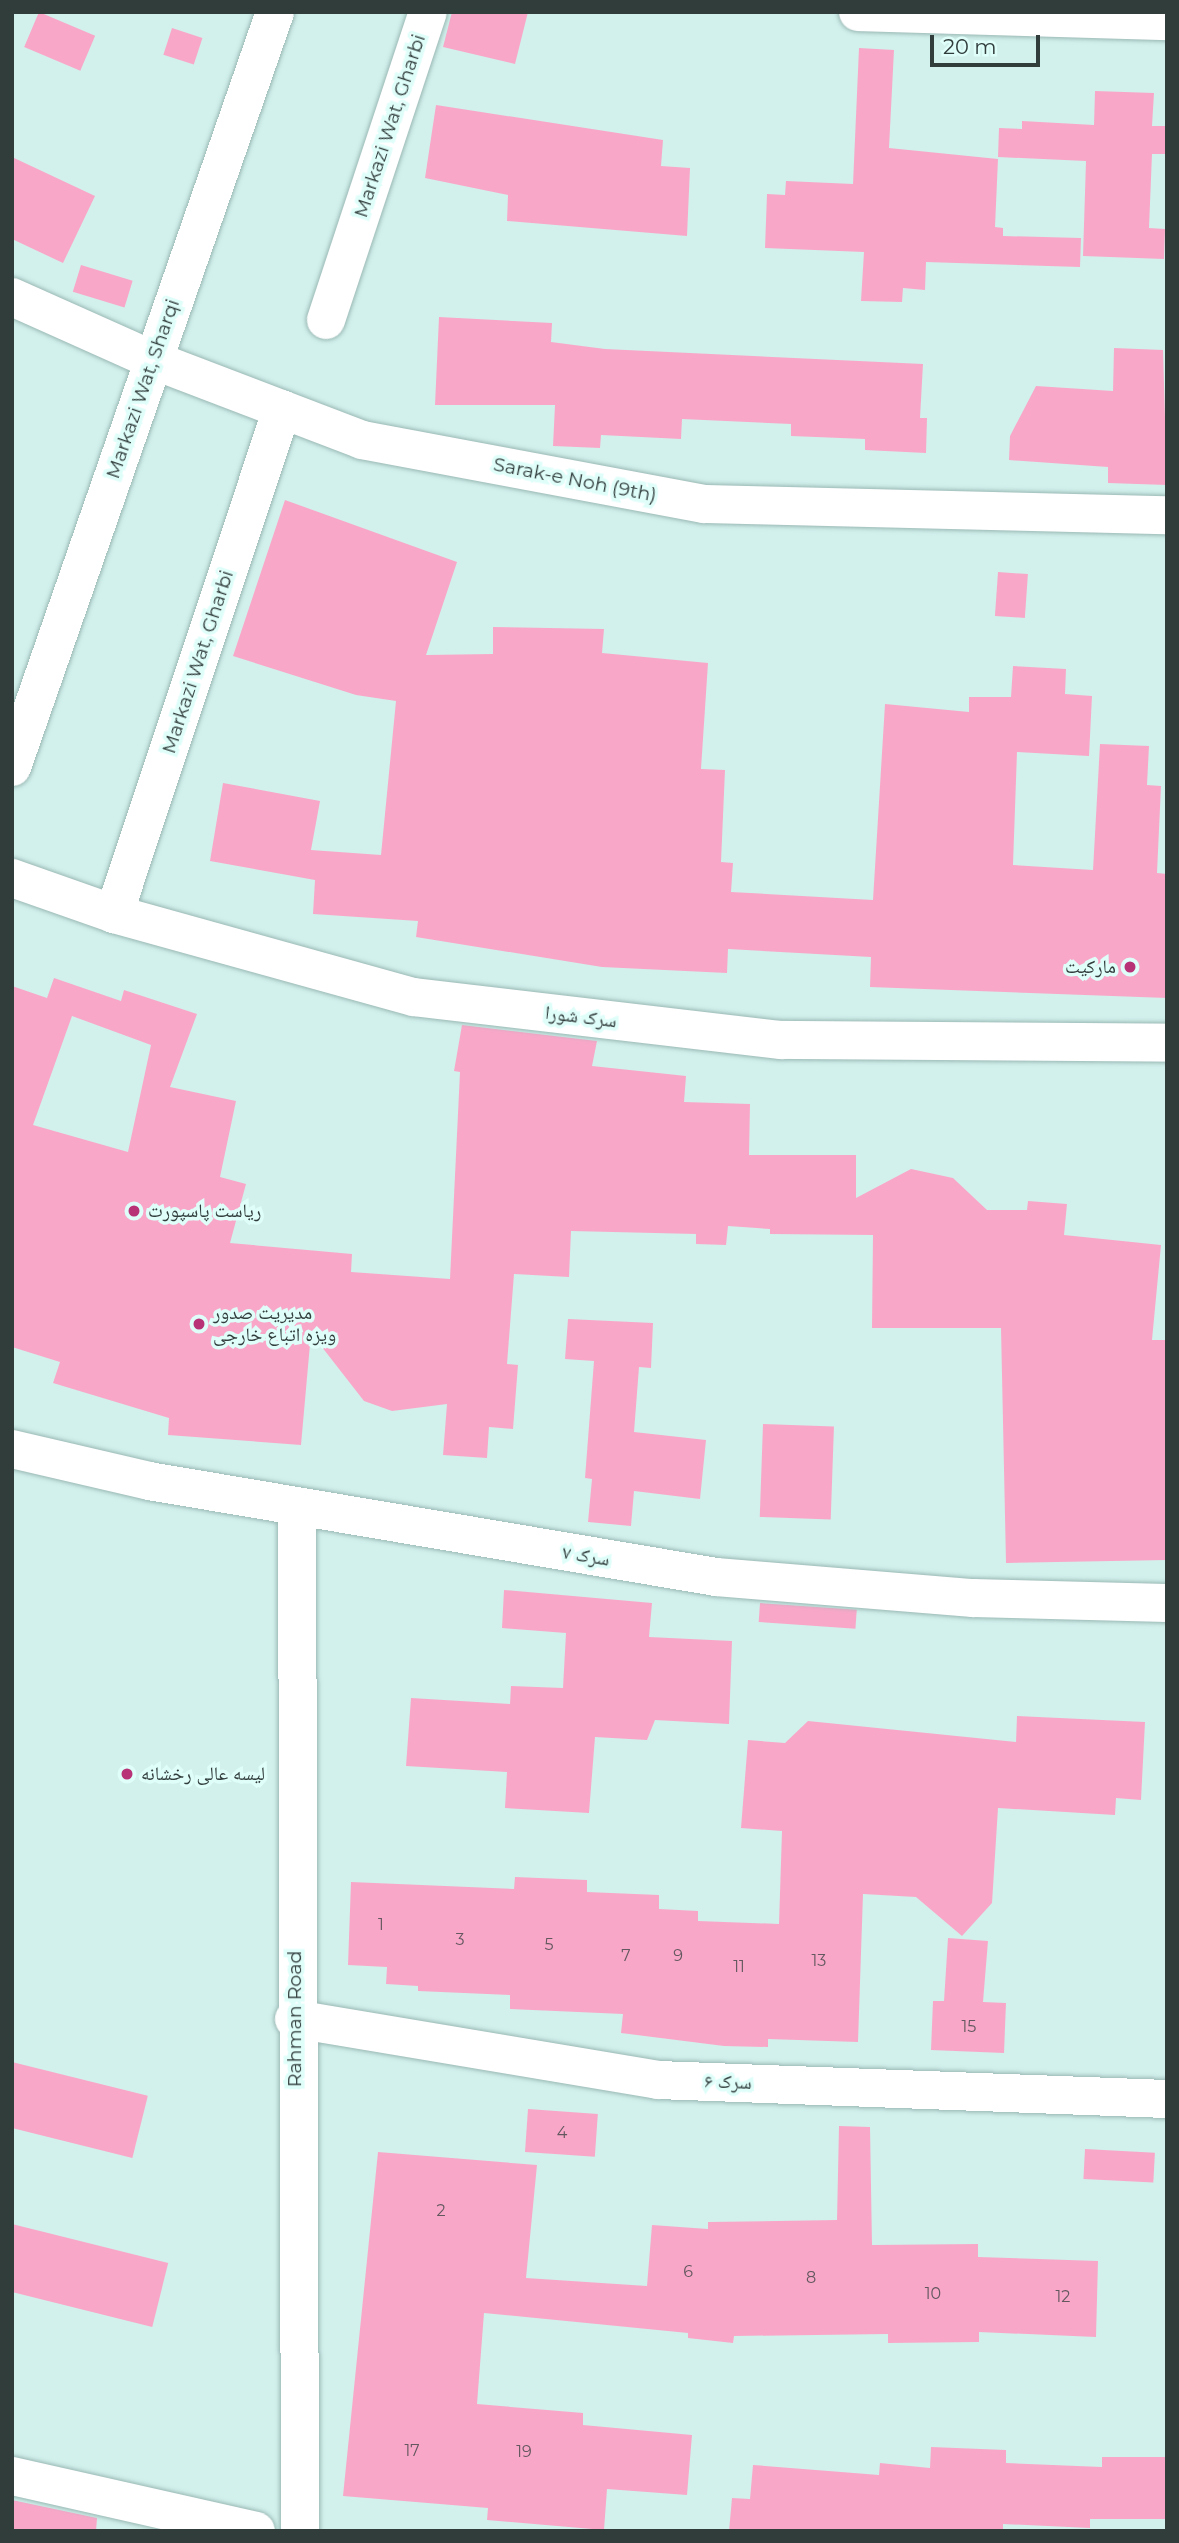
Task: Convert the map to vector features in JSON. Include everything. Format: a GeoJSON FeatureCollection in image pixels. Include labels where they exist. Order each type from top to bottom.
{"type":"FeatureCollection","features":[{"type":"Feature","properties":{"kind":"street","name":"Markazi Wat, Sharqi"},"geometry":{"type":"LineString","coordinates":[[12,767],[275,12]]}},
{"type":"Feature","properties":{"kind":"street","name":"Markazi Wat, Gharbi"},"geometry":{"type":"LineString","coordinates":[[326,320],[428,12]]}},
{"type":"Feature","properties":{"kind":"street"},"geometry":{"type":"LineString","coordinates":[[858,12],[1167,21]]}},
{"type":"Feature","properties":{"kind":"street","name":"Sarak-e Noh (9th)"},"geometry":{"type":"LineString","coordinates":[[12,298],[153,360],[362,440],[704,504],[1167,515]]}},
{"type":"Feature","properties":{"kind":"street","name":"Markazi Wat, Gharbi"},"geometry":{"type":"LineString","coordinates":[[114,914],[282,409]]}},
{"type":"Feature","properties":{"kind":"street","name":"سرک شورا"},"geometry":{"type":"LineString","coordinates":[[12,878],[114,914],[414,998],[781,1040],[1167,1043]]}},
{"type":"Feature","properties":{"kind":"street","name":"سرک ۷"},"geometry":{"type":"LineString","coordinates":[[12,1449],[297,1507],[716,1577],[973,1598],[1167,1603]]}},
{"type":"Feature","properties":{"kind":"street","name":"Rahman Road"},"geometry":{"type":"LineString","coordinates":[[297,1507],[295,2019],[300,2531]]}},
{"type":"Feature","properties":{"kind":"street","name":"سرک ۶"},"geometry":{"type":"LineString","coordinates":[[295,2019],[657,2080],[1167,2099]]}},
{"type":"Feature","properties":{"kind":"street"},"geometry":{"type":"LineString","coordinates":[[12,2476],[256,2531]]}},
{"type":"Feature","properties":{"kind":"building"},"geometry":{"type":"Polygon","coordinates":[[[39,12],[95,36],[80,71],[24,47],[39,12]]]}},
{"type":"Feature","properties":{"kind":"building"},"geometry":{"type":"Polygon","coordinates":[[[452,12],[528,12],[515,64],[443,47],[452,12]]]}},
{"type":"Feature","properties":{"kind":"building"},"geometry":{"type":"Polygon","coordinates":[[[172,28],[202,38],[194,65],[163,55],[172,28]]]}},
{"type":"Feature","properties":{"kind":"building"},"geometry":{"type":"Polygon","coordinates":[[[859,48],[894,50],[889,148],[998,159],[995,227],[1003,228],[1003,236],[1081,238],[1080,267],[926,262],[925,290],[903,288],[902,302],[861,301],[864,252],[765,248],[767,194],[785,195],[786,181],[853,184],[859,48]]]}},
{"type":"Feature","properties":{"kind":"building"},"geometry":{"type":"Polygon","coordinates":[[[1095,91],[1154,93],[1152,126],[1167,126],[1167,154],[1152,154],[1149,228],[1165,229],[1164,259],[1083,256],[1086,161],[998,157],[999,128],[1022,129],[1022,121],[1094,125],[1095,91]]]}},
{"type":"Feature","properties":{"kind":"building"},"geometry":{"type":"Polygon","coordinates":[[[436,105],[663,140],[661,166],[690,168],[687,236],[507,221],[508,195],[425,178],[436,105]]]}},
{"type":"Feature","properties":{"kind":"building"},"geometry":{"type":"Polygon","coordinates":[[[12,157],[95,196],[63,263],[12,239],[12,157]]]}},
{"type":"Feature","properties":{"kind":"building"},"geometry":{"type":"Polygon","coordinates":[[[81,265],[133,281],[124,308],[73,292],[81,265]]]}},
{"type":"Feature","properties":{"kind":"building"},"geometry":{"type":"Polygon","coordinates":[[[439,317],[552,323],[551,342],[605,349],[923,364],[920,418],[927,418],[926,453],[865,450],[865,439],[791,436],[791,424],[682,419],[681,439],[601,435],[600,448],[553,446],[555,405],[435,405],[439,317]]]}},
{"type":"Feature","properties":{"kind":"building"},"geometry":{"type":"Polygon","coordinates":[[[1114,348],[1163,350],[1167,485],[1108,483],[1108,467],[1009,460],[1010,436],[1036,386],[1113,391],[1114,348]]]}},
{"type":"Feature","properties":{"kind":"building"},"geometry":{"type":"Polygon","coordinates":[[[285,500],[457,562],[426,655],[493,654],[493,627],[604,629],[602,653],[708,663],[701,769],[725,770],[721,862],[733,863],[731,892],[873,900],[885,704],[969,712],[969,697],[1011,697],[1013,666],[1066,669],[1065,694],[1092,696],[1089,756],[1017,752],[1013,865],[1093,870],[1100,744],[1149,746],[1147,785],[1161,786],[1157,873],[1167,874],[1167,998],[870,987],[871,957],[728,949],[727,973],[602,967],[416,937],[418,921],[313,914],[315,880],[210,861],[223,783],[320,801],[311,850],[381,855],[396,701],[356,695],[233,656],[285,500]]]}},
{"type":"Feature","properties":{"kind":"building"},"geometry":{"type":"Polygon","coordinates":[[[998,572],[1028,574],[1025,618],[995,616],[998,572]]]}},
{"type":"Feature","properties":{"kind":"building"},"geometry":{"type":"Polygon","coordinates":[[[54,978],[121,1001],[124,990],[197,1014],[170,1087],[236,1101],[220,1177],[246,1184],[230,1243],[352,1254],[351,1272],[450,1279],[460,1072],[454,1071],[462,1025],[597,1041],[592,1066],[686,1076],[684,1102],[750,1104],[749,1155],[856,1155],[856,1198],[911,1169],[953,1178],[987,1210],[1027,1210],[1028,1201],[1067,1204],[1064,1235],[1161,1245],[1152,1340],[1167,1340],[1167,1560],[1006,1563],[1001,1328],[872,1328],[873,1235],[770,1234],[770,1229],[728,1226],[726,1245],[696,1244],[696,1234],[571,1231],[569,1277],[514,1274],[507,1364],[518,1365],[513,1429],[489,1427],[487,1458],[443,1455],[447,1404],[392,1411],[364,1401],[311,1333],[301,1445],[168,1435],[169,1418],[53,1383],[60,1362],[12,1347],[12,986],[47,998],[54,978]],[[72,1016],[33,1125],[128,1152],[151,1045],[72,1016]]]}},
{"type":"Feature","properties":{"kind":"building"},"geometry":{"type":"Polygon","coordinates":[[[568,1319],[653,1323],[651,1368],[639,1367],[634,1432],[706,1440],[700,1499],[634,1491],[631,1526],[588,1522],[592,1479],[585,1478],[594,1361],[565,1359],[568,1319]]]}},
{"type":"Feature","properties":{"kind":"building"},"geometry":{"type":"Polygon","coordinates":[[[763,1424],[834,1426],[831,1519],[760,1517],[763,1424]]]}},
{"type":"Feature","properties":{"kind":"building"},"geometry":{"type":"Polygon","coordinates":[[[504,1590],[652,1603],[649,1637],[732,1641],[729,1724],[655,1720],[647,1740],[595,1737],[589,1813],[505,1808],[507,1772],[406,1766],[411,1698],[510,1704],[511,1686],[563,1688],[566,1633],[502,1628],[504,1590]]]}},
{"type":"Feature","properties":{"kind":"building"},"geometry":{"type":"Polygon","coordinates":[[[760,1603],[857,1610],[855,1629],[759,1622],[760,1603]]]}},
{"type":"Feature","properties":{"kind":"building"},"geometry":{"type":"Polygon","coordinates":[[[1017,1716],[1145,1722],[1141,1800],[1116,1798],[1115,1815],[998,1808],[992,1903],[962,1936],[916,1897],[863,1894],[858,2042],[768,2039],[768,2047],[724,2046],[621,2033],[623,2014],[510,2009],[510,1995],[418,1991],[418,1986],[386,1984],[387,1967],[348,1965],[351,1882],[514,1889],[515,1877],[587,1880],[587,1892],[659,1895],[659,1909],[698,1911],[698,1921],[779,1924],[782,1831],[741,1828],[748,1740],[785,1743],[808,1721],[1016,1742],[1017,1716]]]}},
{"type":"Feature","properties":{"kind":"building"},"geometry":{"type":"Polygon","coordinates":[[[948,1938],[988,1941],[983,2002],[1006,2003],[1004,2053],[931,2050],[933,2001],[944,2001],[948,1938]]]}},
{"type":"Feature","properties":{"kind":"building"},"geometry":{"type":"Polygon","coordinates":[[[12,2062],[148,2096],[132,2158],[12,2128],[12,2062]]]}},
{"type":"Feature","properties":{"kind":"building"},"geometry":{"type":"Polygon","coordinates":[[[528,2109],[598,2114],[595,2157],[525,2152],[528,2109]]]}},
{"type":"Feature","properties":{"kind":"building"},"geometry":{"type":"Polygon","coordinates":[[[839,2126],[870,2127],[872,2245],[978,2244],[978,2257],[1098,2261],[1096,2337],[979,2332],[979,2342],[888,2343],[888,2334],[734,2336],[733,2343],[688,2338],[688,2333],[484,2313],[477,2404],[583,2413],[583,2425],[692,2435],[687,2495],[607,2489],[604,2530],[487,2520],[488,2508],[343,2496],[378,2152],[537,2165],[526,2278],[647,2286],[652,2225],[708,2229],[708,2222],[837,2220],[839,2126]]]}},
{"type":"Feature","properties":{"kind":"building"},"geometry":{"type":"Polygon","coordinates":[[[1085,2149],[1155,2153],[1153,2183],[1083,2179],[1085,2149]]]}},
{"type":"Feature","properties":{"kind":"building"},"geometry":{"type":"Polygon","coordinates":[[[12,2224],[168,2263],[152,2327],[12,2292],[12,2224]]]}},
{"type":"Feature","properties":{"kind":"building"},"geometry":{"type":"Polygon","coordinates":[[[931,2447],[1006,2450],[1006,2463],[1102,2467],[1102,2457],[1167,2457],[1167,2519],[1090,2519],[1090,2528],[1003,2524],[1003,2531],[729,2531],[732,2498],[750,2499],[753,2465],[879,2475],[880,2463],[930,2468],[931,2447]]]}},
{"type":"Feature","properties":{"kind":"building"},"geometry":{"type":"Polygon","coordinates":[[[12,2500],[97,2518],[96,2531],[12,2531],[12,2500]]]}},
{"type":"Feature","properties":{"kind":"place","name":"مارکیت"},"geometry":{"type":"Point","coordinates":[1130,967]}},
{"type":"Feature","properties":{"kind":"place","name":"ریاست پاسپورت"},"geometry":{"type":"Point","coordinates":[134,1211]}},
{"type":"Feature","properties":{"kind":"place","name":"مدیریت صدور ویزه اتباع خارجی"},"geometry":{"type":"Point","coordinates":[199,1324]}},
{"type":"Feature","properties":{"kind":"place","name":"لیسه عالی رخشانه"},"geometry":{"type":"Point","coordinates":[127,1774]}}]}
